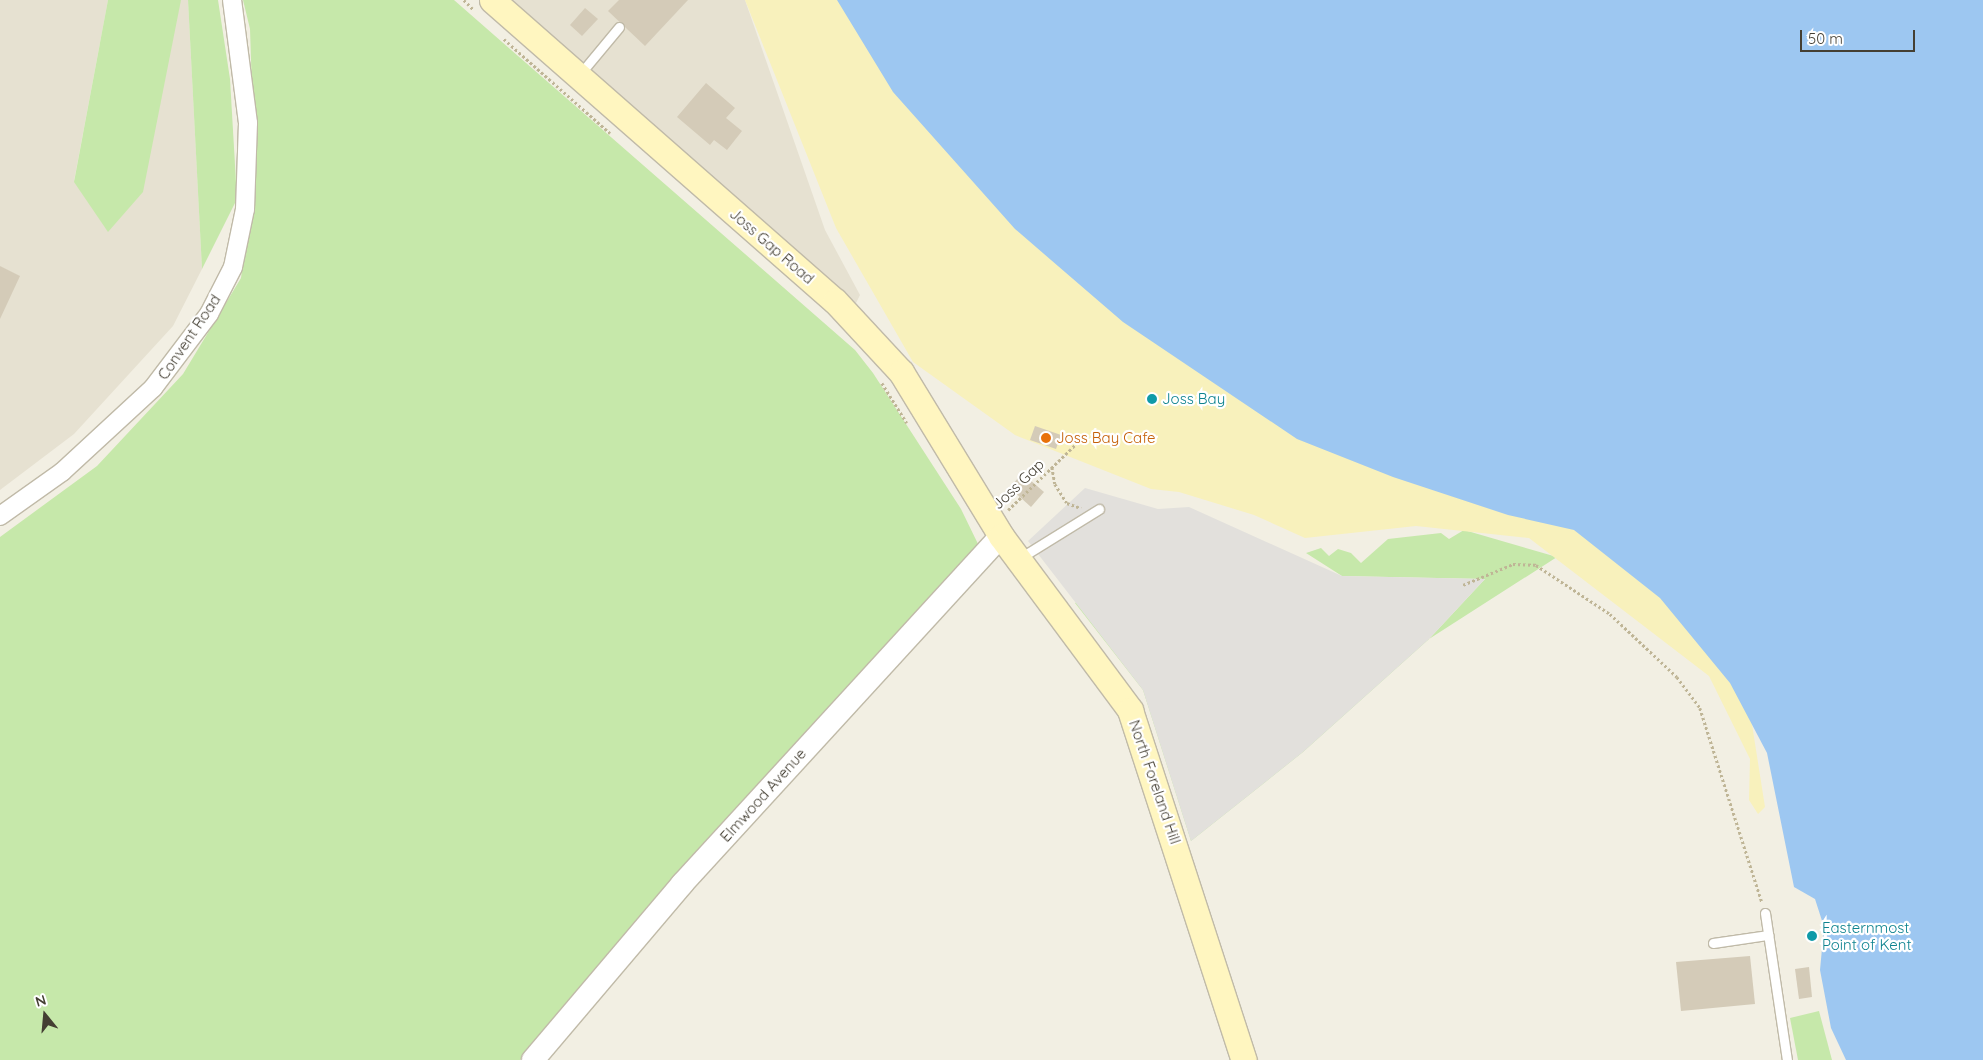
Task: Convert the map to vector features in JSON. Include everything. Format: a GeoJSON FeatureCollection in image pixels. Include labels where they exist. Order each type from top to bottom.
{"type":"FeatureCollection","features":[{"type":"Feature","properties":{"kind":"main road","name":"Joss Gap Road"},"geometry":{"type":"LineString","coordinates":[[485,7],[579,76],[836,301],[901,372],[997,530]]}},
{"type":"Feature","properties":{"kind":"main road","name":"North Foreland Hill"},"geometry":{"type":"LineString","coordinates":[[997,530],[1121,695],[1140,732],[1244,1060]]}},
{"type":"Feature","properties":{"kind":"street","name":"Convent Road"},"geometry":{"type":"LineString","coordinates":[[0,516],[62,472],[153,388],[209,314],[233,267],[245,209],[248,123],[232,0]]}},
{"type":"Feature","properties":{"kind":"street","name":"Elmwood Avenue"},"geometry":{"type":"LineString","coordinates":[[533,1060],[682,884],[997,530]]}},
{"type":"Feature","properties":{"kind":"lane"},"geometry":{"type":"LineString","coordinates":[[579,76],[619,27]]}},
{"type":"Feature","properties":{"kind":"lane"},"geometry":{"type":"LineString","coordinates":[[1018,559],[1099,509]]}},
{"type":"Feature","properties":{"kind":"lane"},"geometry":{"type":"LineString","coordinates":[[1765,913],[1787,1060]]}},
{"type":"Feature","properties":{"kind":"lane"},"geometry":{"type":"LineString","coordinates":[[1713,942],[1768,935]]}},
{"type":"Feature","properties":{"kind":"path"},"geometry":{"type":"LineString","coordinates":[[464,0],[485,7]]}},
{"type":"Feature","properties":{"kind":"path"},"geometry":{"type":"LineString","coordinates":[[498,33],[613,135]]}},
{"type":"Feature","properties":{"kind":"path"},"geometry":{"type":"LineString","coordinates":[[878,376],[911,429]]}},
{"type":"Feature","properties":{"kind":"path","name":"Joss Gap"},"geometry":{"type":"LineString","coordinates":[[997,530],[1052,467],[1080,440]]}},
{"type":"Feature","properties":{"kind":"path"},"geometry":{"type":"LineString","coordinates":[[1052,467],[1055,484],[1067,503]]}},
{"type":"Feature","properties":{"kind":"path"},"geometry":{"type":"LineString","coordinates":[[1463,585],[1513,564],[1536,565],[1610,614],[1677,677],[1700,708],[1765,913]]}},
{"type":"Feature","properties":{"kind":"shaded area"},"geometry":{"type":"Polygon","coordinates":[[[0,0],[108,0],[74,181],[181,0],[188,0],[202,269],[173,326],[74,434],[0,490],[0,0]]]}},
{"type":"Feature","properties":{"kind":"shaded area"},"geometry":{"type":"Polygon","coordinates":[[[511,0],[745,0],[825,230],[860,295],[855,305],[511,0]]]}},
{"type":"Feature","properties":{"kind":"shaded area"},"geometry":{"type":"Polygon","coordinates":[[[1085,488],[1158,509],[1189,507],[1342,576],[1485,579],[1429,639],[1303,752],[1191,841],[1143,690],[1028,541],[1085,488]]]}},
{"type":"Feature","properties":{"kind":"green space"},"geometry":{"type":"Polygon","coordinates":[[[108,0],[181,0],[143,192],[108,232],[74,182],[108,0]]]}},
{"type":"Feature","properties":{"kind":"green space"},"geometry":{"type":"Polygon","coordinates":[[[188,0],[218,0],[230,79],[237,199],[202,269],[188,0]]]}},
{"type":"Feature","properties":{"kind":"green space"},"geometry":{"type":"Polygon","coordinates":[[[243,0],[454,0],[855,350],[873,373],[961,509],[979,546],[640,917],[520,1060],[0,1060],[0,537],[97,466],[183,374],[241,278],[250,208],[253,122],[250,29],[243,0]]]}},
{"type":"Feature","properties":{"kind":"green space"},"geometry":{"type":"Polygon","coordinates":[[[1464,530],[1557,557],[1429,639],[1485,579],[1342,576],[1306,553],[1321,548],[1329,556],[1338,549],[1351,553],[1361,563],[1388,539],[1441,533],[1449,539],[1464,530]]]}},
{"type":"Feature","properties":{"kind":"green space"},"geometry":{"type":"Polygon","coordinates":[[[1174,542],[1429,639],[1303,752],[1191,841],[1143,690],[1075,603],[1174,542]]]}},
{"type":"Feature","properties":{"kind":"green space"},"geometry":{"type":"Polygon","coordinates":[[[1819,1011],[1832,1060],[1798,1060],[1790,1018],[1819,1011]]]}},
{"type":"Feature","properties":{"kind":"sand","name":"Joss Bay"},"geometry":{"type":"Polygon","coordinates":[[[745,0],[880,0],[1596,533],[1699,625],[1751,718],[1765,807],[1758,814],[1749,800],[1750,759],[1709,676],[1529,538],[1416,526],[1305,538],[1254,515],[1179,492],[1151,489],[1015,435],[913,362],[836,228],[745,0]]]}},
{"type":"Feature","properties":{"kind":"water"},"geometry":{"type":"Polygon","coordinates":[[[837,0],[1983,0],[1983,1060],[1846,1060],[1831,1028],[1820,970],[1824,927],[1815,899],[1794,887],[1767,753],[1730,683],[1660,598],[1574,530],[1508,515],[1393,477],[1297,439],[1123,322],[1015,229],[893,92],[837,0]]]}},
{"type":"Feature","properties":{"kind":"building"},"geometry":{"type":"Polygon","coordinates":[[[619,0],[688,0],[645,46],[608,11],[619,0]]]}},
{"type":"Feature","properties":{"kind":"building"},"geometry":{"type":"Polygon","coordinates":[[[585,8],[598,19],[582,36],[570,25],[585,8]]]}},
{"type":"Feature","properties":{"kind":"building"},"geometry":{"type":"Polygon","coordinates":[[[706,83],[735,108],[726,118],[742,131],[727,150],[714,140],[710,145],[677,117],[706,83]]]}},
{"type":"Feature","properties":{"kind":"building"},"geometry":{"type":"Polygon","coordinates":[[[0,266],[20,276],[0,319],[0,266]]]}},
{"type":"Feature","properties":{"kind":"building"},"geometry":{"type":"Polygon","coordinates":[[[1035,426],[1061,435],[1056,449],[1030,440],[1035,426]]]}},
{"type":"Feature","properties":{"kind":"building"},"geometry":{"type":"Polygon","coordinates":[[[1022,473],[1044,492],[1031,507],[1010,488],[1022,473]]]}},
{"type":"Feature","properties":{"kind":"building"},"geometry":{"type":"Polygon","coordinates":[[[1750,956],[1755,1004],[1681,1011],[1676,962],[1750,956]]]}},
{"type":"Feature","properties":{"kind":"building"},"geometry":{"type":"Polygon","coordinates":[[[1809,967],[1812,997],[1799,999],[1795,969],[1809,967]]]}},
{"type":"Feature","properties":{"kind":"place","name":"Joss Bay"},"geometry":{"type":"Point","coordinates":[1152,399]}},
{"type":"Feature","properties":{"kind":"place","name":"Joss Bay Cafe"},"geometry":{"type":"Point","coordinates":[1046,438]}},
{"type":"Feature","properties":{"kind":"place","name":"Easternmost Point of Kent"},"geometry":{"type":"Point","coordinates":[1812,936]}}]}
